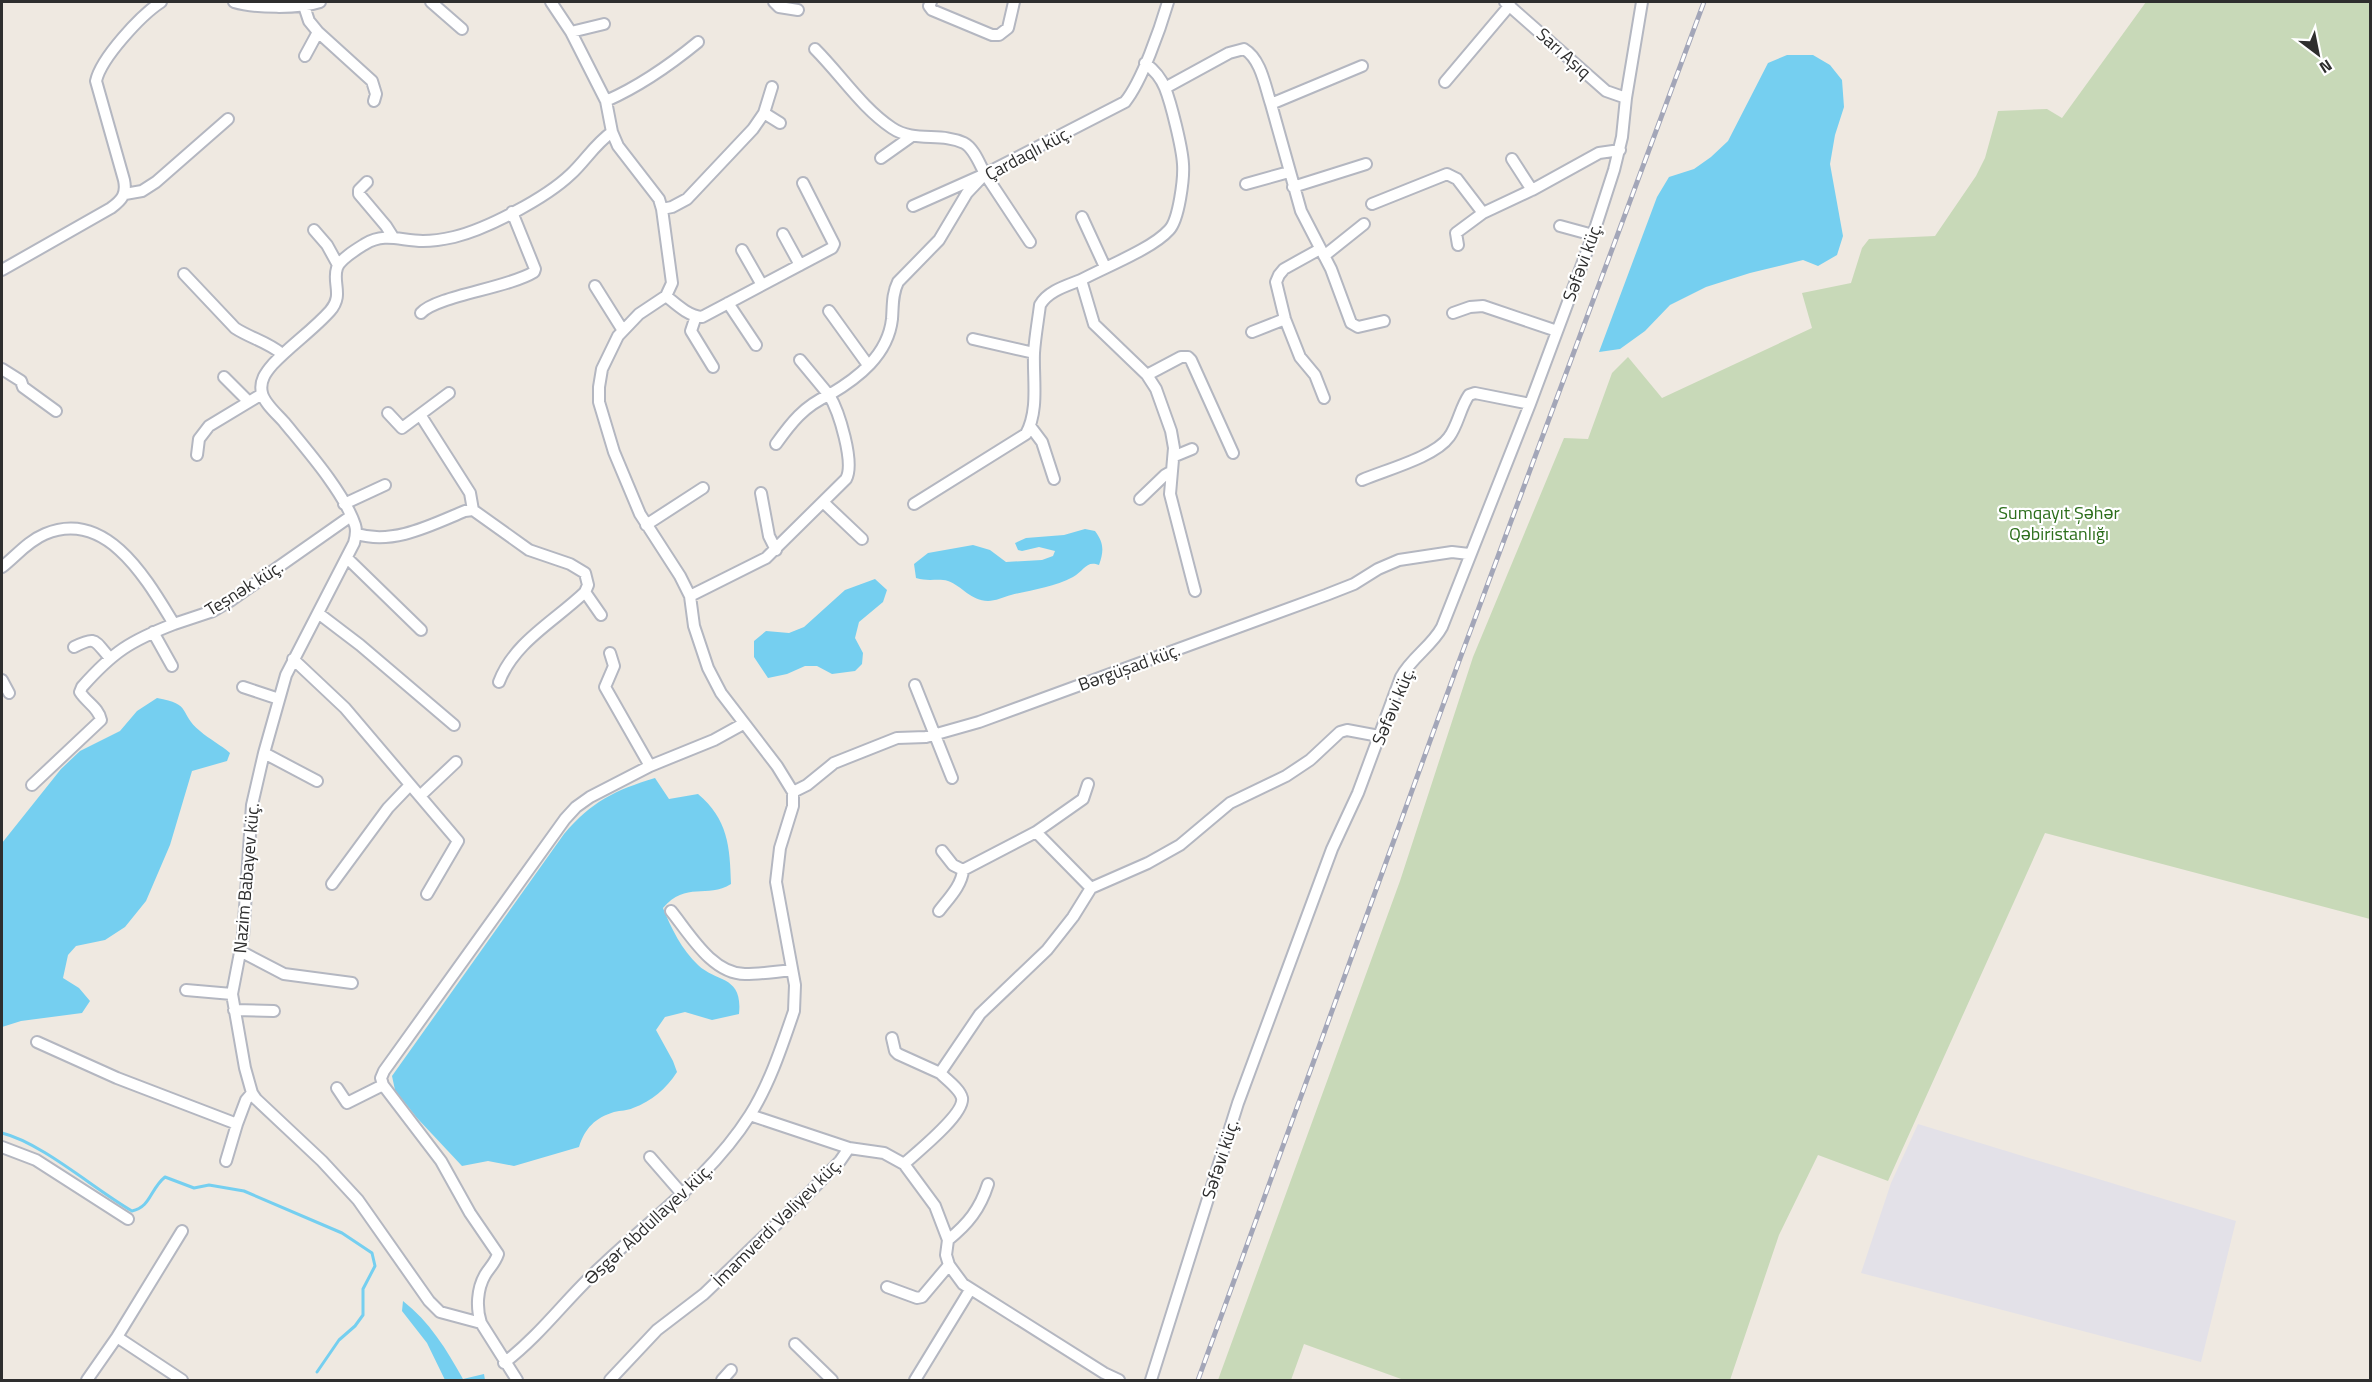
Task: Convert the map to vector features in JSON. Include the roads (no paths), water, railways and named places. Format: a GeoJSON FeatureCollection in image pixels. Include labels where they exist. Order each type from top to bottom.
{"type":"FeatureCollection","features":[{"type":"Feature","properties":{"kind":"street"},"geometry":{"type":"LineString","coordinates":[[2,270],[111,208],[124,195],[125,185],[96,81],[101,67],[140,18],[161,2]]}},
{"type":"Feature","properties":{"kind":"street"},"geometry":{"type":"LineString","coordinates":[[234,2],[253,5],[291,3],[304,6],[320,2]]}},
{"type":"Feature","properties":{"kind":"street"},"geometry":{"type":"LineString","coordinates":[[431,2],[462,29]]}},
{"type":"Feature","properties":{"kind":"street"},"geometry":{"type":"LineString","coordinates":[[551,2],[571,32],[606,101],[612,132],[628,160],[659,199],[672,274],[672,283],[666,296],[639,314],[622,329],[602,369],[598,387],[599,402],[614,452],[640,514],[680,576],[690,596],[694,626],[708,668],[721,693],[742,724],[777,766],[793,792]]}},
{"type":"Feature","properties":{"kind":"street"},"geometry":{"type":"LineString","coordinates":[[774,2],[779,7],[798,10]]}},
{"type":"Feature","properties":{"kind":"street"},"geometry":{"type":"LineString","coordinates":[[931,2],[929,6],[932,10],[992,35],[999,35],[1008,28],[1014,2]]}},
{"type":"Feature","properties":{"kind":"street","name":"Çardaqlı küç."},"geometry":{"type":"LineString","coordinates":[[776,444],[794,419],[807,407],[849,382],[881,352],[889,337],[894,290],[898,282],[939,240],[967,193],[985,174],[1125,102],[1145,63],[1168,2]]}},
{"type":"Feature","properties":{"kind":"street","name":"Səfəvi küç."},"geometry":{"type":"LineString","coordinates":[[1151,1380],[1238,1103],[1332,849],[1358,793],[1406,667],[1442,627],[1530,404],[1593,235],[1620,150],[1642,2]]}},
{"type":"Feature","properties":{"kind":"street"},"geometry":{"type":"LineString","coordinates":[[1445,82],[1508,3]]}},
{"type":"Feature","properties":{"kind":"street","name":"Sarı Aşıq"},"geometry":{"type":"LineString","coordinates":[[1508,3],[1606,91],[1626,98]]}},
{"type":"Feature","properties":{"kind":"street"},"geometry":{"type":"LineString","coordinates":[[304,6],[309,21],[318,32],[372,81],[376,94],[374,101]]}},
{"type":"Feature","properties":{"kind":"street"},"geometry":{"type":"LineString","coordinates":[[571,32],[604,24]]}},
{"type":"Feature","properties":{"kind":"street"},"geometry":{"type":"LineString","coordinates":[[305,56],[318,32]]}},
{"type":"Feature","properties":{"kind":"street"},"geometry":{"type":"LineString","coordinates":[[606,101],[632,89],[699,42]]}},
{"type":"Feature","properties":{"kind":"street"},"geometry":{"type":"LineString","coordinates":[[815,49],[870,110],[891,128],[912,136],[964,143],[1030,242]]}},
{"type":"Feature","properties":{"kind":"street"},"geometry":{"type":"LineString","coordinates":[[1165,88],[1229,53],[1244,49],[1250,52],[1271,104],[1301,211],[1322,252],[1351,323],[1358,327],[1384,321]]}},
{"type":"Feature","properties":{"kind":"street"},"geometry":{"type":"LineString","coordinates":[[914,504],[1026,434],[1034,409],[1034,353],[1040,305],[1043,299],[1156,241],[1170,230],[1176,220],[1183,166],[1165,88],[1145,63]]}},
{"type":"Feature","properties":{"kind":"street"},"geometry":{"type":"LineString","coordinates":[[1271,104],[1362,66]]}},
{"type":"Feature","properties":{"kind":"street"},"geometry":{"type":"LineString","coordinates":[[662,209],[680,203],[707,180],[753,129],[764,112],[772,87]]}},
{"type":"Feature","properties":{"kind":"street"},"geometry":{"type":"LineString","coordinates":[[764,112],[780,123]]}},
{"type":"Feature","properties":{"kind":"street"},"geometry":{"type":"LineString","coordinates":[[124,195],[142,191],[156,182],[228,119]]}},
{"type":"Feature","properties":{"kind":"street"},"geometry":{"type":"LineString","coordinates":[[338,265],[364,244],[379,238],[393,237],[423,241],[454,237],[512,212],[561,183],[612,132]]}},
{"type":"Feature","properties":{"kind":"street"},"geometry":{"type":"LineString","coordinates":[[881,158],[912,136]]}},
{"type":"Feature","properties":{"kind":"street"},"geometry":{"type":"LineString","coordinates":[[1458,245],[1456,233],[1483,213],[1532,190],[1599,153],[1620,150]]}},
{"type":"Feature","properties":{"kind":"street"},"geometry":{"type":"LineString","coordinates":[[1512,159],[1532,190]]}},
{"type":"Feature","properties":{"kind":"street"},"geometry":{"type":"LineString","coordinates":[[1293,187],[1366,164]]}},
{"type":"Feature","properties":{"kind":"street"},"geometry":{"type":"LineString","coordinates":[[1246,184],[1289,172]]}},
{"type":"Feature","properties":{"kind":"street"},"geometry":{"type":"LineString","coordinates":[[913,206],[985,174]]}},
{"type":"Feature","properties":{"kind":"street"},"geometry":{"type":"LineString","coordinates":[[1372,204],[1447,174],[1457,179],[1483,213]]}},
{"type":"Feature","properties":{"kind":"street"},"geometry":{"type":"LineString","coordinates":[[367,182],[359,190],[359,194],[393,237]]}},
{"type":"Feature","properties":{"kind":"street"},"geometry":{"type":"LineString","coordinates":[[666,296],[696,316],[702,317],[832,248],[834,244],[802,183]]}},
{"type":"Feature","properties":{"kind":"street"},"geometry":{"type":"LineString","coordinates":[[421,313],[433,305],[506,284],[534,272],[535,268],[512,212]]}},
{"type":"Feature","properties":{"kind":"street"},"geometry":{"type":"LineString","coordinates":[[1082,217],[1105,267]]}},
{"type":"Feature","properties":{"kind":"street"},"geometry":{"type":"LineString","coordinates":[[1324,398],[1315,375],[1300,357],[1285,319],[1276,282],[1278,275],[1322,252],[1364,224]]}},
{"type":"Feature","properties":{"kind":"street"},"geometry":{"type":"LineString","coordinates":[[1560,226],[1593,235]]}},
{"type":"Feature","properties":{"kind":"street"},"geometry":{"type":"LineString","coordinates":[[314,230],[327,245],[338,265],[338,297],[331,310],[282,354],[265,373],[261,384],[262,394],[323,472],[351,516],[357,534],[378,538],[405,534],[473,510]]}},
{"type":"Feature","properties":{"kind":"street"},"geometry":{"type":"LineString","coordinates":[[783,234],[800,265]]}},
{"type":"Feature","properties":{"kind":"street"},"geometry":{"type":"LineString","coordinates":[[742,250],[762,285]]}},
{"type":"Feature","properties":{"kind":"street"},"geometry":{"type":"LineString","coordinates":[[184,274],[235,328],[282,354]]}},
{"type":"Feature","properties":{"kind":"street"},"geometry":{"type":"LineString","coordinates":[[1081,280],[1094,324],[1147,375],[1156,389],[1171,431],[1175,456],[1170,494],[1196,591]]}},
{"type":"Feature","properties":{"kind":"street"},"geometry":{"type":"LineString","coordinates":[[595,286],[622,329]]}},
{"type":"Feature","properties":{"kind":"street"},"geometry":{"type":"LineString","coordinates":[[728,303],[756,345]]}},
{"type":"Feature","properties":{"kind":"street"},"geometry":{"type":"LineString","coordinates":[[1453,313],[1470,307],[1483,306],[1557,331]]}},
{"type":"Feature","properties":{"kind":"street"},"geometry":{"type":"LineString","coordinates":[[828,311],[868,365]]}},
{"type":"Feature","properties":{"kind":"street"},"geometry":{"type":"LineString","coordinates":[[696,316],[691,332],[713,367]]}},
{"type":"Feature","properties":{"kind":"street"},"geometry":{"type":"LineString","coordinates":[[1252,332],[1285,319]]}},
{"type":"Feature","properties":{"kind":"street"},"geometry":{"type":"LineString","coordinates":[[973,339],[1034,353]]}},
{"type":"Feature","properties":{"kind":"street"},"geometry":{"type":"LineString","coordinates":[[1147,375],[1182,357],[1188,357],[1233,453]]}},
{"type":"Feature","properties":{"kind":"street"},"geometry":{"type":"LineString","coordinates":[[690,596],[759,562],[776,550],[837,490],[850,473],[850,463],[838,415],[829,395],[800,360]]}},
{"type":"Feature","properties":{"kind":"street"},"geometry":{"type":"LineString","coordinates":[[2,369],[21,381],[23,387],[56,411]]}},
{"type":"Feature","properties":{"kind":"street"},"geometry":{"type":"LineString","coordinates":[[224,377],[248,400]]}},
{"type":"Feature","properties":{"kind":"street"},"geometry":{"type":"LineString","coordinates":[[388,413],[402,429],[449,393]]}},
{"type":"Feature","properties":{"kind":"street"},"geometry":{"type":"LineString","coordinates":[[1362,480],[1429,453],[1442,445],[1449,436],[1468,395],[1475,393],[1530,404]]}},
{"type":"Feature","properties":{"kind":"street"},"geometry":{"type":"LineString","coordinates":[[197,454],[199,439],[209,426],[248,400],[262,394]]}},
{"type":"Feature","properties":{"kind":"street"},"geometry":{"type":"LineString","coordinates":[[421,416],[470,493],[473,510],[508,538],[529,550],[579,568],[588,579],[585,592],[522,646],[505,666],[499,682]]}},
{"type":"Feature","properties":{"kind":"street"},"geometry":{"type":"LineString","coordinates":[[1030,426],[1042,442],[1054,478]]}},
{"type":"Feature","properties":{"kind":"street"},"geometry":{"type":"LineString","coordinates":[[1175,456],[1192,449]]}},
{"type":"Feature","properties":{"kind":"street"},"geometry":{"type":"LineString","coordinates":[[1140,500],[1172,471]]}},
{"type":"Feature","properties":{"kind":"street"},"geometry":{"type":"LineString","coordinates":[[344,504],[385,485]]}},
{"type":"Feature","properties":{"kind":"street"},"geometry":{"type":"LineString","coordinates":[[646,525],[703,488]]}},
{"type":"Feature","properties":{"kind":"street"},"geometry":{"type":"LineString","coordinates":[[761,493],[769,536],[776,550]]}},
{"type":"Feature","properties":{"kind":"street"},"geometry":{"type":"LineString","coordinates":[[823,502],[862,539]]}},
{"type":"Feature","properties":{"kind":"street","name":"Teşnək küç."},"geometry":{"type":"LineString","coordinates":[[109,657],[153,632],[213,611],[240,595],[351,516]]}},
{"type":"Feature","properties":{"kind":"street"},"geometry":{"type":"LineString","coordinates":[[2,567],[24,547],[44,534],[75,527],[85,529],[108,540],[121,550],[152,588],[174,624]]}},
{"type":"Feature","properties":{"kind":"street","name":"Nazim Babayev küç."},"geometry":{"type":"LineString","coordinates":[[357,534],[293,659],[264,753],[248,834],[245,907],[232,994],[234,1010],[252,1093],[265,1109],[322,1161],[358,1200],[429,1301],[440,1312],[481,1323]]}},
{"type":"Feature","properties":{"kind":"street","name":"Bərgüşad küç."},"geometry":{"type":"LineString","coordinates":[[793,792],[807,785],[834,763],[897,738],[934,735],[979,722],[1326,596],[1400,560],[1452,552],[1469,554]]}},
{"type":"Feature","properties":{"kind":"street"},"geometry":{"type":"LineString","coordinates":[[346,558],[421,630]]}},
{"type":"Feature","properties":{"kind":"street"},"geometry":{"type":"LineString","coordinates":[[585,592],[601,615]]}},
{"type":"Feature","properties":{"kind":"street"},"geometry":{"type":"LineString","coordinates":[[318,613],[360,645],[454,725]]}},
{"type":"Feature","properties":{"kind":"street"},"geometry":{"type":"LineString","coordinates":[[153,632],[172,666]]}},
{"type":"Feature","properties":{"kind":"street"},"geometry":{"type":"LineString","coordinates":[[32,785],[101,720],[100,715],[80,692],[109,657],[94,640],[90,639],[74,646]]}},
{"type":"Feature","properties":{"kind":"street"},"geometry":{"type":"LineString","coordinates":[[610,653],[614,666],[605,687],[650,766]]}},
{"type":"Feature","properties":{"kind":"street"},"geometry":{"type":"LineString","coordinates":[[293,659],[345,708],[458,841],[428,894]]}},
{"type":"Feature","properties":{"kind":"street"},"geometry":{"type":"LineString","coordinates":[[2,680],[9,693]]}},
{"type":"Feature","properties":{"kind":"street"},"geometry":{"type":"LineString","coordinates":[[915,685],[952,778]]}},
{"type":"Feature","properties":{"kind":"street"},"geometry":{"type":"LineString","coordinates":[[243,687],[279,699]]}},
{"type":"Feature","properties":{"kind":"street"},"geometry":{"type":"LineString","coordinates":[[517,1380],[504,1363],[481,1323],[478,1313],[480,1284],[496,1261],[498,1254],[470,1213],[441,1161],[383,1084],[381,1078],[565,819],[576,807],[650,766],[714,740],[742,724]]}},
{"type":"Feature","properties":{"kind":"street"},"geometry":{"type":"LineString","coordinates":[[940,1073],[980,1014],[1047,950],[1091,888],[1148,863],[1180,845],[1230,803],[1286,776],[1310,760],[1340,732],[1347,730],[1379,736]]}},
{"type":"Feature","properties":{"kind":"street"},"geometry":{"type":"LineString","coordinates":[[264,753],[317,781]]}},
{"type":"Feature","properties":{"kind":"street"},"geometry":{"type":"LineString","coordinates":[[420,796],[456,762]]}},
{"type":"Feature","properties":{"kind":"street"},"geometry":{"type":"LineString","coordinates":[[942,851],[953,866],[963,870],[1036,832],[1083,799],[1088,784]]}},
{"type":"Feature","properties":{"kind":"street"},"geometry":{"type":"LineString","coordinates":[[332,884],[388,808],[410,785]]}},
{"type":"Feature","properties":{"kind":"street","name":"Əsgər Abdullayev küç."},"geometry":{"type":"LineString","coordinates":[[504,1363],[536,1336],[604,1264],[683,1195],[716,1159],[750,1115],[769,1079],[794,1011],[795,985],[776,882],[780,848],[793,807],[793,792]]}},
{"type":"Feature","properties":{"kind":"street"},"geometry":{"type":"LineString","coordinates":[[1036,832],[1091,888]]}},
{"type":"Feature","properties":{"kind":"street"},"geometry":{"type":"LineString","coordinates":[[939,911],[963,877],[963,870]]}},
{"type":"Feature","properties":{"kind":"street"},"geometry":{"type":"LineString","coordinates":[[671,911],[704,951],[720,966],[743,974],[792,970]]}},
{"type":"Feature","properties":{"kind":"street"},"geometry":{"type":"LineString","coordinates":[[240,951],[284,974],[352,983]]}},
{"type":"Feature","properties":{"kind":"street"},"geometry":{"type":"LineString","coordinates":[[186,990],[232,994]]}},
{"type":"Feature","properties":{"kind":"street"},"geometry":{"type":"LineString","coordinates":[[234,1010],[274,1011]]}},
{"type":"Feature","properties":{"kind":"street"},"geometry":{"type":"LineString","coordinates":[[892,1038],[898,1054],[940,1073],[960,1094],[962,1100],[960,1108],[951,1120],[904,1164]]}},
{"type":"Feature","properties":{"kind":"street"},"geometry":{"type":"LineString","coordinates":[[37,1042],[117,1078],[237,1124]]}},
{"type":"Feature","properties":{"kind":"street"},"geometry":{"type":"LineString","coordinates":[[337,1088],[347,1103],[383,1084]]}},
{"type":"Feature","properties":{"kind":"street"},"geometry":{"type":"LineString","coordinates":[[226,1161],[246,1100],[252,1093]]}},
{"type":"Feature","properties":{"kind":"street"},"geometry":{"type":"LineString","coordinates":[[750,1115],[849,1148]]}},
{"type":"Feature","properties":{"kind":"street"},"geometry":{"type":"LineString","coordinates":[[2,1147],[36,1160],[128,1219]]}},
{"type":"Feature","properties":{"kind":"street","name":"İmamverdi Vəliyev küç."},"geometry":{"type":"LineString","coordinates":[[610,1380],[657,1329],[704,1294],[758,1243],[840,1161],[849,1148],[884,1153],[904,1164],[935,1206],[948,1240],[946,1255],[949,1265]]}},
{"type":"Feature","properties":{"kind":"street"},"geometry":{"type":"LineString","coordinates":[[650,1156],[683,1195]]}},
{"type":"Feature","properties":{"kind":"street"},"geometry":{"type":"LineString","coordinates":[[948,1240],[975,1215],[988,1184]]}},
{"type":"Feature","properties":{"kind":"street"},"geometry":{"type":"LineString","coordinates":[[87,1380],[117,1337],[182,1231]]}},
{"type":"Feature","properties":{"kind":"street"},"geometry":{"type":"LineString","coordinates":[[887,1287],[916,1298],[922,1297],[949,1265],[970,1290],[1102,1377],[1119,1380]]}},
{"type":"Feature","properties":{"kind":"street"},"geometry":{"type":"LineString","coordinates":[[915,1380],[970,1290]]}},
{"type":"Feature","properties":{"kind":"street"},"geometry":{"type":"LineString","coordinates":[[117,1337],[182,1380]]}},
{"type":"Feature","properties":{"kind":"street"},"geometry":{"type":"LineString","coordinates":[[795,1344],[832,1380]]}},
{"type":"Feature","properties":{"kind":"street"},"geometry":{"type":"LineString","coordinates":[[722,1380],[731,1371]]}},
{"type":"Feature","properties":{"kind":"water"},"geometry":{"type":"Polygon","coordinates":[[[1787,55],[1813,55],[1830,65],[1842,80],[1844,107],[1835,135],[1830,164],[1843,236],[1837,255],[1818,266],[1803,260],[1706,287],[1670,305],[1645,331],[1620,349],[1599,352],[1657,197],[1669,177],[1694,169],[1728,141],[1768,63],[1787,55]]]}},
{"type":"Feature","properties":{"kind":"water"},"geometry":{"type":"Polygon","coordinates":[[[1085,529],[1095,531],[1102,543],[1099,565],[1088,565],[1073,577],[1050,586],[988,601],[977,599],[948,581],[916,578],[914,564],[928,553],[973,545],[990,550],[1006,562],[1042,560],[1053,556],[1055,551],[1039,547],[1022,551],[1018,550],[1015,543],[1026,538],[1064,535],[1085,529]]]}},
{"type":"Feature","properties":{"kind":"water"},"geometry":{"type":"Polygon","coordinates":[[[875,579],[887,590],[883,602],[859,622],[855,638],[863,653],[862,664],[855,671],[832,674],[817,666],[805,666],[787,674],[768,678],[754,657],[754,641],[766,631],[789,633],[804,627],[845,590],[875,579]]]}},
{"type":"Feature","properties":{"kind":"water"},"geometry":{"type":"Polygon","coordinates":[[[157,698],[181,706],[193,725],[230,753],[227,761],[192,771],[170,845],[146,901],[125,927],[105,940],[76,946],[68,955],[63,978],[79,988],[90,1001],[82,1013],[21,1021],[2,1027],[2,843],[61,769],[80,751],[120,731],[137,711],[157,698]]]}},
{"type":"Feature","properties":{"kind":"water"},"geometry":{"type":"Polygon","coordinates":[[[655,778],[669,799],[698,794],[716,813],[725,834],[730,858],[731,884],[713,890],[688,892],[672,900],[663,908],[692,959],[705,971],[733,986],[739,1001],[739,1014],[712,1020],[685,1012],[665,1017],[656,1030],[677,1072],[663,1089],[646,1102],[631,1109],[607,1114],[596,1121],[584,1134],[579,1147],[514,1166],[488,1161],[462,1166],[417,1118],[395,1090],[392,1076],[564,834],[584,813],[605,798],[655,778]]]}},
{"type":"Feature","properties":{"kind":"water"},"geometry":{"type":"Polygon","coordinates":[[[403,1301],[437,1337],[463,1379],[484,1374],[485,1380],[445,1380],[427,1343],[402,1311],[403,1301]]]}},
{"type":"Feature","properties":{"kind":"waterway"},"geometry":{"type":"LineString","coordinates":[[2,1133],[18,1138],[51,1156],[132,1211],[147,1202],[165,1177],[194,1188],[209,1185],[244,1191],[342,1233],[372,1253],[375,1266],[363,1289],[363,1315],[355,1326],[339,1340],[317,1372]]}},
{"type":"Feature","properties":{"kind":"railway"},"geometry":{"type":"LineString","coordinates":[[1198,1380],[1458,664],[1704,2]]}},
{"type":"Feature","properties":{"kind":"park label","name":"Sumqayıt Şəhər Qəbiristanlığı"},"geometry":{"type":"Point","coordinates":[2059,522]}}]}
